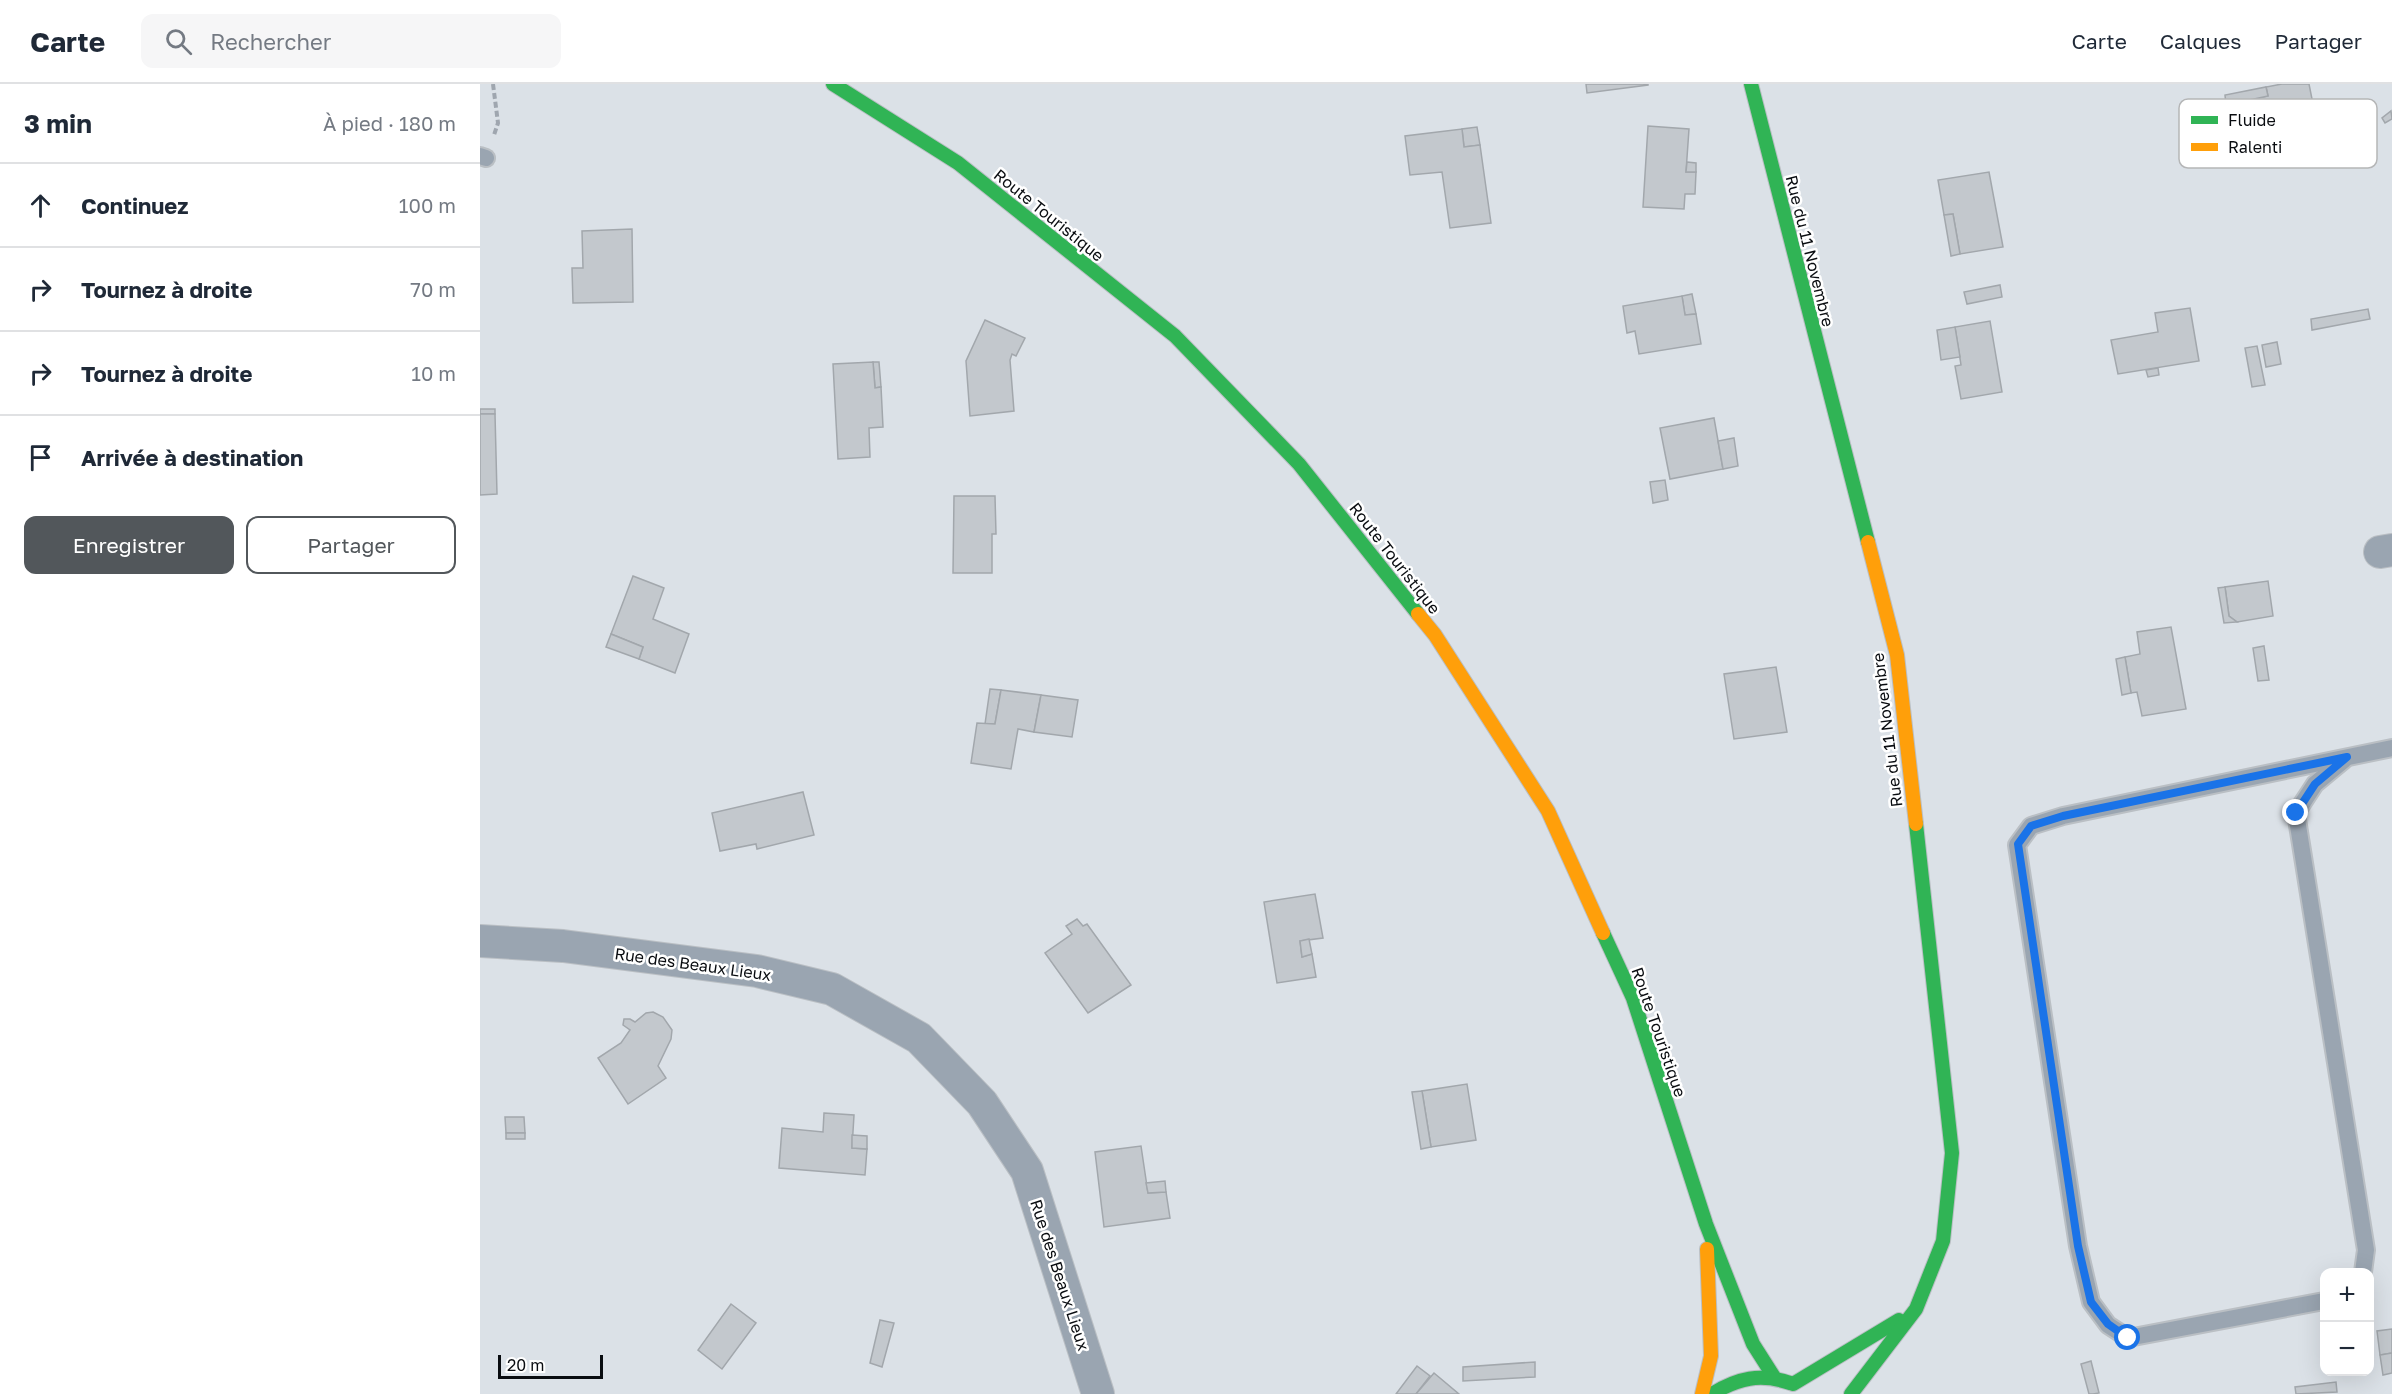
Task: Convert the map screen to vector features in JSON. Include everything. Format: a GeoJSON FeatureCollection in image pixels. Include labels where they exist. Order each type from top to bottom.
{"type":"FeatureCollection","features":[{"type":"Feature","properties":{"kind":"street","name":"Route Touristique"},"geometry":{"type":"LineString","coordinates":[[833,84],[958,163],[1175,336],[1299,464],[1435,635],[1548,811],[1633,998],[1706,1224],[1753,1344],[1774,1377]]}},
{"type":"Feature","properties":{"kind":"street","name":"Rue du 11 Novembre"},"geometry":{"type":"LineString","coordinates":[[1751,84],[1897,655],[1952,1153],[1943,1241],[1916,1310],[1851,1394]]}},
{"type":"Feature","properties":{"kind":"street","name":"Rue des Beaux Lieux"},"geometry":{"type":"LineString","coordinates":[[480,940],[563,946],[757,971],[832,989],[919,1038],[982,1103],[1027,1171],[1098,1394]]}},
{"type":"Feature","properties":{"kind":"street","name":"Route Touristique"},"geometry":{"type":"LineString","coordinates":[[1702,1394],[1711,1356],[1706,1224]]}},
{"type":"Feature","properties":{"kind":"street"},"geometry":{"type":"LineString","coordinates":[[1793,1384],[1916,1310]]}},
{"type":"Feature","properties":{"kind":"street"},"geometry":{"type":"LineString","coordinates":[[1712,1394],[1730,1382],[1752,1376],[1774,1377],[1793,1384],[1807,1394]]}},
{"type":"Feature","properties":{"kind":"lane"},"geometry":{"type":"LineString","coordinates":[[2320,1302],[2128,1338],[2108,1324],[2091,1302],[2078,1246],[2018,844],[2031,826],[2063,816],[2392,748]]}},
{"type":"Feature","properties":{"kind":"lane"},"geometry":{"type":"LineString","coordinates":[[2347,757],[2315,784],[2296,813],[2366,1250],[2364,1268]]}},
{"type":"Feature","properties":{"kind":"path"},"geometry":{"type":"LineString","coordinates":[[483,157],[498,123],[494,84]]}},
{"type":"Feature","properties":{"kind":"building"},"geometry":{"type":"Polygon","coordinates":[[[1586,84],[1648,84],[1648,85],[1587,93],[1586,84]]]}},
{"type":"Feature","properties":{"kind":"building"},"geometry":{"type":"Polygon","coordinates":[[[2282,84],[2309,84],[2312,99],[2254,99],[2268,96],[2266,87],[2282,84]]]}},
{"type":"Feature","properties":{"kind":"building"},"geometry":{"type":"Polygon","coordinates":[[[2266,87],[2268,96],[2254,99],[2225,99],[2225,95],[2266,87]]]}},
{"type":"Feature","properties":{"kind":"building"},"geometry":{"type":"Polygon","coordinates":[[[2391,111],[2392,119],[2385,123],[2382,118],[2391,111]]]}},
{"type":"Feature","properties":{"kind":"building"},"geometry":{"type":"Polygon","coordinates":[[[1648,126],[1689,129],[1686,172],[1696,172],[1695,194],[1685,194],[1684,209],[1643,207],[1648,126]]]}},
{"type":"Feature","properties":{"kind":"building"},"geometry":{"type":"Polygon","coordinates":[[[1477,127],[1480,145],[1464,147],[1462,129],[1477,127]]]}},
{"type":"Feature","properties":{"kind":"building"},"geometry":{"type":"Polygon","coordinates":[[[1462,129],[1464,147],[1480,145],[1491,223],[1450,228],[1442,172],[1410,175],[1405,136],[1462,129]]]}},
{"type":"Feature","properties":{"kind":"building"},"geometry":{"type":"Polygon","coordinates":[[[1687,162],[1696,163],[1696,172],[1686,172],[1687,162]]]}},
{"type":"Feature","properties":{"kind":"building"},"geometry":{"type":"Polygon","coordinates":[[[1989,172],[2003,247],[1960,254],[1953,214],[1944,215],[1938,180],[1989,172]]]}},
{"type":"Feature","properties":{"kind":"building"},"geometry":{"type":"Polygon","coordinates":[[[1953,214],[1960,254],[1951,256],[1944,215],[1953,214]]]}},
{"type":"Feature","properties":{"kind":"building"},"geometry":{"type":"Polygon","coordinates":[[[632,229],[633,302],[573,303],[572,268],[583,268],[582,231],[632,229]]]}},
{"type":"Feature","properties":{"kind":"building"},"geometry":{"type":"Polygon","coordinates":[[[2000,285],[2002,297],[1967,304],[1964,292],[2000,285]]]}},
{"type":"Feature","properties":{"kind":"building"},"geometry":{"type":"Polygon","coordinates":[[[1692,294],[1696,314],[1685,315],[1682,296],[1692,294]]]}},
{"type":"Feature","properties":{"kind":"building"},"geometry":{"type":"Polygon","coordinates":[[[1682,296],[1685,315],[1696,314],[1701,344],[1639,354],[1635,331],[1627,333],[1623,306],[1682,296]]]}},
{"type":"Feature","properties":{"kind":"building"},"geometry":{"type":"Polygon","coordinates":[[[2190,308],[2199,361],[2118,374],[2111,340],[2158,332],[2155,313],[2190,308]]]}},
{"type":"Feature","properties":{"kind":"building"},"geometry":{"type":"Polygon","coordinates":[[[2368,309],[2370,319],[2312,330],[2311,319],[2368,309]]]}},
{"type":"Feature","properties":{"kind":"building"},"geometry":{"type":"Polygon","coordinates":[[[985,320],[1025,338],[1016,356],[1012,354],[1010,360],[1014,411],[970,416],[966,361],[985,320]]]}},
{"type":"Feature","properties":{"kind":"building"},"geometry":{"type":"Polygon","coordinates":[[[1990,321],[2002,392],[1961,399],[1955,366],[1961,365],[1955,327],[1990,321]]]}},
{"type":"Feature","properties":{"kind":"building"},"geometry":{"type":"Polygon","coordinates":[[[1955,327],[1960,357],[1941,360],[1937,330],[1955,327]]]}},
{"type":"Feature","properties":{"kind":"building"},"geometry":{"type":"Polygon","coordinates":[[[2277,342],[2281,364],[2266,367],[2262,345],[2277,342]]]}},
{"type":"Feature","properties":{"kind":"building"},"geometry":{"type":"Polygon","coordinates":[[[2257,346],[2265,385],[2252,387],[2245,348],[2257,346]]]}},
{"type":"Feature","properties":{"kind":"building"},"geometry":{"type":"Polygon","coordinates":[[[873,362],[879,362],[881,387],[875,388],[873,362]]]}},
{"type":"Feature","properties":{"kind":"building"},"geometry":{"type":"Polygon","coordinates":[[[873,362],[875,388],[881,387],[883,427],[869,428],[870,457],[838,459],[833,364],[873,362]]]}},
{"type":"Feature","properties":{"kind":"building"},"geometry":{"type":"Polygon","coordinates":[[[2158,368],[2159,375],[2148,377],[2146,370],[2158,368]]]}},
{"type":"Feature","properties":{"kind":"building"},"geometry":{"type":"Polygon","coordinates":[[[480,409],[495,409],[495,414],[480,414],[480,409]]]}},
{"type":"Feature","properties":{"kind":"building"},"geometry":{"type":"Polygon","coordinates":[[[480,414],[495,414],[497,494],[480,495],[480,414]]]}},
{"type":"Feature","properties":{"kind":"building"},"geometry":{"type":"Polygon","coordinates":[[[1714,418],[1723,469],[1670,479],[1660,428],[1714,418]]]}},
{"type":"Feature","properties":{"kind":"building"},"geometry":{"type":"Polygon","coordinates":[[[1734,438],[1738,466],[1723,469],[1718,441],[1734,438]]]}},
{"type":"Feature","properties":{"kind":"building"},"geometry":{"type":"Polygon","coordinates":[[[1665,480],[1668,500],[1653,503],[1650,482],[1665,480]]]}},
{"type":"Feature","properties":{"kind":"building"},"geometry":{"type":"Polygon","coordinates":[[[954,496],[995,496],[996,534],[992,534],[992,573],[953,573],[954,496]]]}},
{"type":"Feature","properties":{"kind":"building"},"geometry":{"type":"Polygon","coordinates":[[[633,576],[664,588],[653,619],[689,634],[675,673],[639,659],[643,647],[611,634],[633,576]]]}},
{"type":"Feature","properties":{"kind":"building"},"geometry":{"type":"Polygon","coordinates":[[[2268,581],[2273,616],[2237,622],[2229,616],[2225,587],[2268,581]]]}},
{"type":"Feature","properties":{"kind":"building"},"geometry":{"type":"Polygon","coordinates":[[[2225,587],[2229,616],[2237,622],[2224,623],[2218,588],[2225,587]]]}},
{"type":"Feature","properties":{"kind":"building"},"geometry":{"type":"Polygon","coordinates":[[[2171,627],[2186,709],[2142,716],[2137,692],[2131,693],[2125,657],[2140,654],[2137,632],[2171,627]]]}},
{"type":"Feature","properties":{"kind":"building"},"geometry":{"type":"Polygon","coordinates":[[[611,634],[643,647],[639,659],[606,647],[611,634]]]}},
{"type":"Feature","properties":{"kind":"building"},"geometry":{"type":"Polygon","coordinates":[[[2264,646],[2269,680],[2258,681],[2253,648],[2264,646]]]}},
{"type":"Feature","properties":{"kind":"building"},"geometry":{"type":"Polygon","coordinates":[[[2125,657],[2131,693],[2122,695],[2116,659],[2125,657]]]}},
{"type":"Feature","properties":{"kind":"building"},"geometry":{"type":"Polygon","coordinates":[[[1776,667],[1787,732],[1734,739],[1724,674],[1776,667]]]}},
{"type":"Feature","properties":{"kind":"building"},"geometry":{"type":"Polygon","coordinates":[[[990,689],[1001,690],[995,724],[985,724],[990,689]]]}},
{"type":"Feature","properties":{"kind":"building"},"geometry":{"type":"Polygon","coordinates":[[[1001,690],[1041,695],[1034,732],[1018,729],[1011,769],[971,763],[977,723],[995,724],[1001,690]]]}},
{"type":"Feature","properties":{"kind":"building"},"geometry":{"type":"Polygon","coordinates":[[[1041,695],[1078,700],[1072,737],[1034,732],[1041,695]]]}},
{"type":"Feature","properties":{"kind":"building"},"geometry":{"type":"Polygon","coordinates":[[[803,792],[814,835],[757,849],[756,844],[720,851],[712,813],[803,792]]]}},
{"type":"Feature","properties":{"kind":"building"},"geometry":{"type":"Polygon","coordinates":[[[1315,894],[1323,938],[1300,941],[1302,957],[1312,954],[1316,977],[1277,983],[1264,902],[1315,894]]]}},
{"type":"Feature","properties":{"kind":"building"},"geometry":{"type":"Polygon","coordinates":[[[1077,919],[1083,926],[1087,924],[1131,985],[1088,1013],[1045,953],[1072,934],[1066,926],[1077,919]]]}},
{"type":"Feature","properties":{"kind":"building"},"geometry":{"type":"Polygon","coordinates":[[[1309,939],[1312,954],[1302,957],[1300,941],[1309,939]]]}},
{"type":"Feature","properties":{"kind":"building"},"geometry":{"type":"Polygon","coordinates":[[[653,1012],[663,1017],[672,1030],[671,1039],[658,1066],[666,1078],[628,1104],[598,1058],[621,1043],[630,1030],[623,1025],[624,1019],[635,1022],[646,1013],[653,1012]]]}},
{"type":"Feature","properties":{"kind":"building"},"geometry":{"type":"Polygon","coordinates":[[[1467,1084],[1476,1140],[1431,1147],[1422,1091],[1467,1084]]]}},
{"type":"Feature","properties":{"kind":"building"},"geometry":{"type":"Polygon","coordinates":[[[1422,1091],[1431,1147],[1421,1149],[1412,1092],[1422,1091]]]}},
{"type":"Feature","properties":{"kind":"building"},"geometry":{"type":"Polygon","coordinates":[[[824,1113],[854,1115],[852,1148],[867,1149],[865,1175],[779,1168],[782,1128],[823,1132],[824,1113]]]}},
{"type":"Feature","properties":{"kind":"building"},"geometry":{"type":"Polygon","coordinates":[[[505,1117],[524,1117],[525,1133],[506,1133],[505,1117]]]}},
{"type":"Feature","properties":{"kind":"building"},"geometry":{"type":"Polygon","coordinates":[[[506,1133],[525,1133],[525,1139],[506,1139],[506,1133]]]}},
{"type":"Feature","properties":{"kind":"building"},"geometry":{"type":"Polygon","coordinates":[[[852,1135],[867,1136],[867,1149],[852,1148],[852,1135]]]}},
{"type":"Feature","properties":{"kind":"building"},"geometry":{"type":"Polygon","coordinates":[[[1141,1146],[1148,1193],[1166,1192],[1170,1218],[1104,1227],[1095,1152],[1141,1146]]]}},
{"type":"Feature","properties":{"kind":"building"},"geometry":{"type":"Polygon","coordinates":[[[1165,1181],[1166,1192],[1148,1193],[1146,1183],[1165,1181]]]}},
{"type":"Feature","properties":{"kind":"building"},"geometry":{"type":"Polygon","coordinates":[[[731,1304],[756,1323],[722,1369],[698,1350],[731,1304]]]}},
{"type":"Feature","properties":{"kind":"building"},"geometry":{"type":"Polygon","coordinates":[[[880,1320],[894,1323],[882,1367],[870,1363],[880,1320]]]}},
{"type":"Feature","properties":{"kind":"building"},"geometry":{"type":"Polygon","coordinates":[[[2392,1329],[2392,1353],[2380,1355],[2377,1331],[2392,1329]]]}},
{"type":"Feature","properties":{"kind":"building"},"geometry":{"type":"Polygon","coordinates":[[[2392,1353],[2392,1373],[2383,1375],[2380,1355],[2392,1353]]]}},
{"type":"Feature","properties":{"kind":"building"},"geometry":{"type":"Polygon","coordinates":[[[2091,1361],[2099,1393],[2089,1394],[2081,1364],[2091,1361]]]}},
{"type":"Feature","properties":{"kind":"building"},"geometry":{"type":"Polygon","coordinates":[[[1535,1362],[1535,1377],[1463,1381],[1463,1367],[1535,1362]]]}},
{"type":"Feature","properties":{"kind":"building"},"geometry":{"type":"Polygon","coordinates":[[[1417,1366],[1430,1376],[1416,1394],[1396,1394],[1417,1366]]]}},
{"type":"Feature","properties":{"kind":"building"},"geometry":{"type":"Polygon","coordinates":[[[1434,1373],[1459,1394],[1416,1394],[1434,1373]]]}},
{"type":"Feature","properties":{"kind":"building"},"geometry":{"type":"Polygon","coordinates":[[[2336,1382],[2337,1392],[2296,1394],[2295,1387],[2336,1382]]]}},
{"type":"Feature","properties":{"kind":"traffic: fast"},"geometry":{"type":"LineString","coordinates":[[833,84],[958,163],[1175,336],[1299,464],[1418,614]]}},
{"type":"Feature","properties":{"kind":"traffic: fast"},"geometry":{"type":"LineString","coordinates":[[1751,84],[1868,542]]}},
{"type":"Feature","properties":{"kind":"traffic: fast"},"geometry":{"type":"LineString","coordinates":[[1851,1394],[1916,1309],[1943,1241],[1952,1153],[1916,824]]}},
{"type":"Feature","properties":{"kind":"traffic: fast"},"geometry":{"type":"LineString","coordinates":[[1603,933],[1633,998],[1706,1224],[1753,1344],[1774,1377]]}},
{"type":"Feature","properties":{"kind":"traffic: fast"},"geometry":{"type":"LineString","coordinates":[[1793,1384],[1899,1320]]}},
{"type":"Feature","properties":{"kind":"traffic: fast"},"geometry":{"type":"LineString","coordinates":[[1712,1394],[1731,1384],[1750,1379],[1769,1378],[1790,1383]]}},
{"type":"Feature","properties":{"kind":"traffic: slow"},"geometry":{"type":"LineString","coordinates":[[1868,542],[1897,655],[1916,824]]}},
{"type":"Feature","properties":{"kind":"traffic: slow"},"geometry":{"type":"LineString","coordinates":[[1418,614],[1435,635],[1548,811],[1603,933]]}},
{"type":"Feature","properties":{"kind":"traffic: slow"},"geometry":{"type":"LineString","coordinates":[[1702,1394],[1711,1356],[1707,1249]]}},
{"type":"Feature","properties":{"kind":"route"},"geometry":{"type":"LineString","coordinates":[[2128,1338],[2108,1324],[2091,1302],[2078,1246],[2018,844],[2031,826],[2063,816],[2347,757],[2315,784],[2296,813]]}}]}
